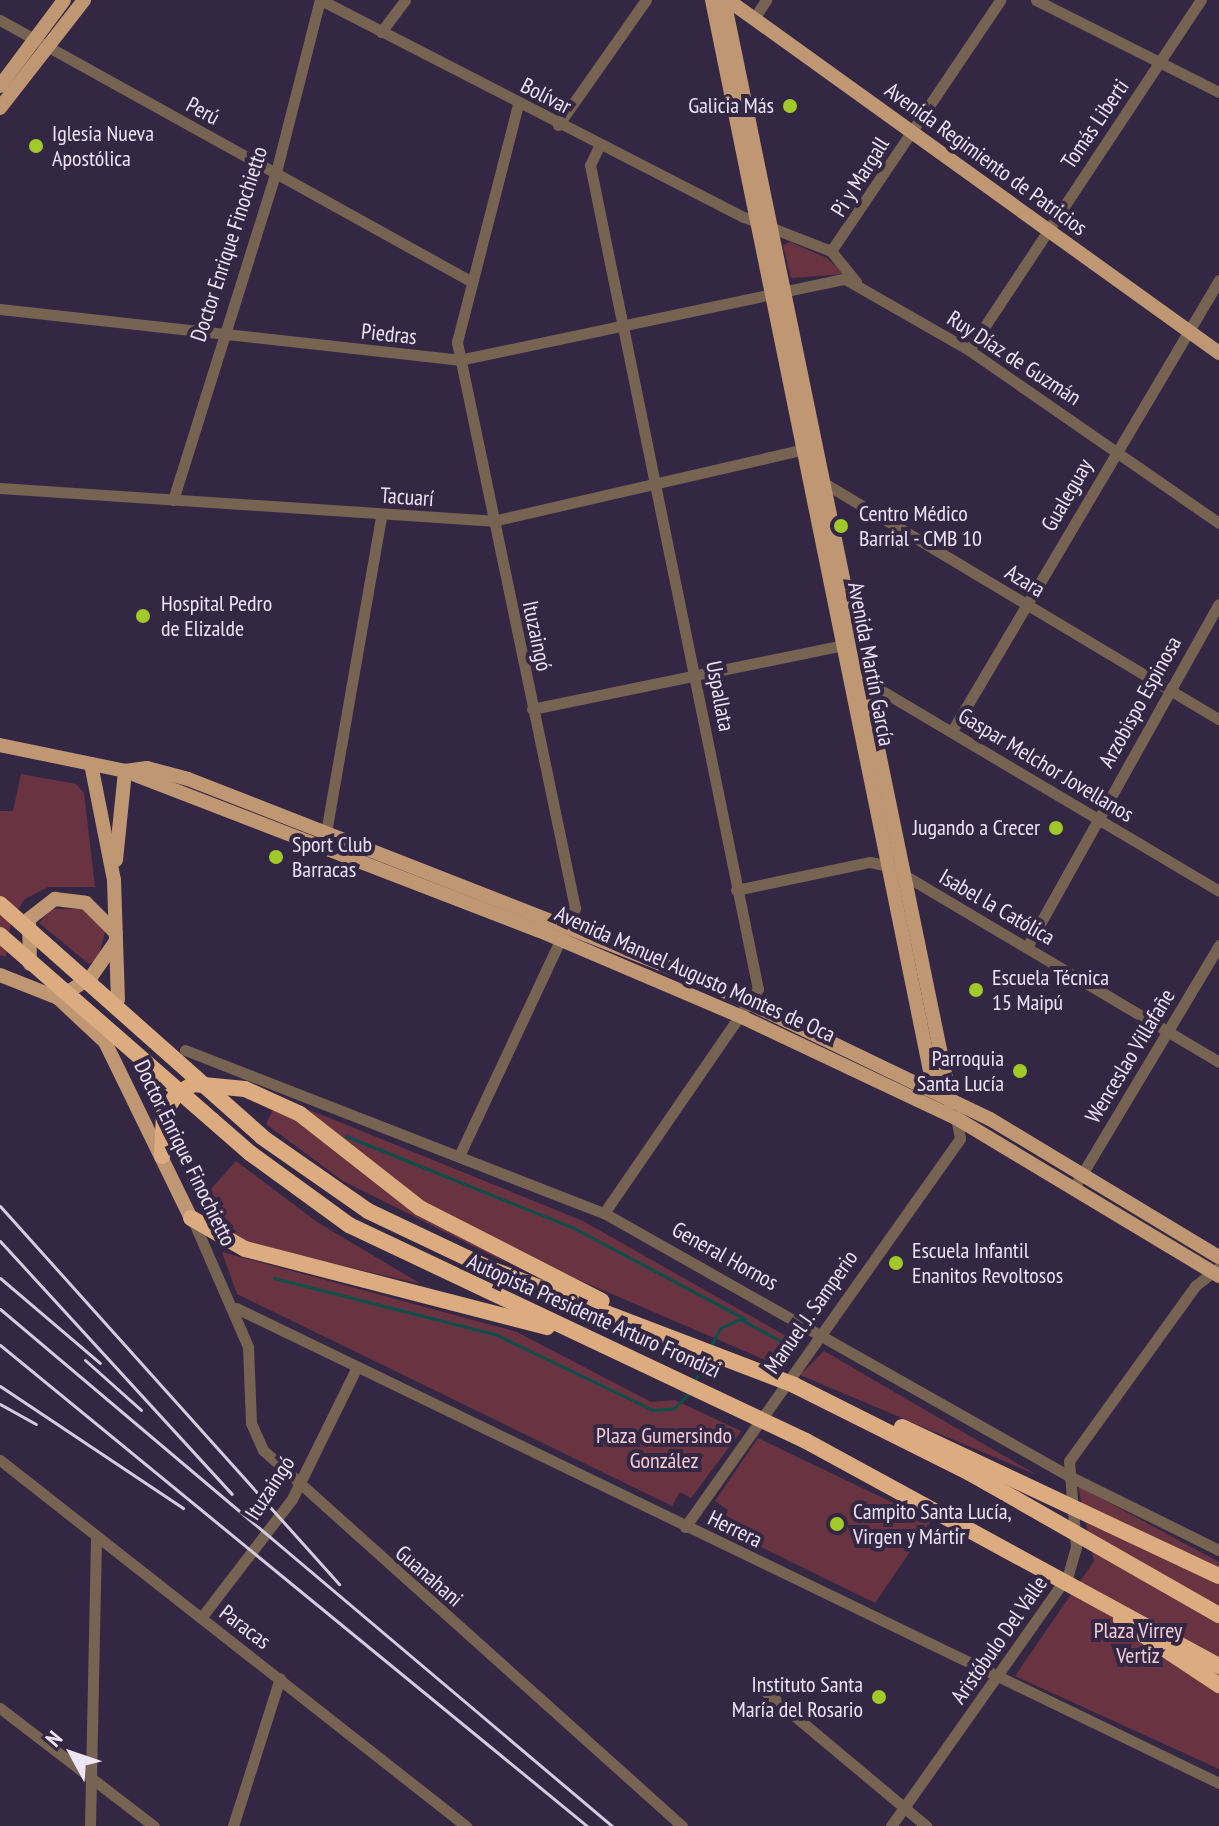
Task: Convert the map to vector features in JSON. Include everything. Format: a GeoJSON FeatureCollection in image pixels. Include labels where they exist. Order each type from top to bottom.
{"type":"FeatureCollection","features":[{"type":"Feature","properties":{"kind":"highway","name":"Autopista Presidente Arturo Frondizi"},"geometry":{"type":"LineString","coordinates":[[0,904],[262,1137],[328,1187],[413,1235],[794,1385],[970,1473],[1219,1615]]}},
{"type":"Feature","properties":{"kind":"highway","name":"Autopista Presidente Arturo Frondizi"},"geometry":{"type":"LineString","coordinates":[[0,935],[250,1153],[321,1207],[401,1253],[676,1376],[1037,1563],[1219,1666]]}},
{"type":"Feature","properties":{"kind":"highway"},"geometry":{"type":"LineString","coordinates":[[118,1000],[133,1040],[202,1083],[245,1089],[287,1106],[420,1208],[686,1341]]}},
{"type":"Feature","properties":{"kind":"highway"},"geometry":{"type":"LineString","coordinates":[[162,1156],[169,1103],[202,1083]]}},
{"type":"Feature","properties":{"kind":"highway"},"geometry":{"type":"LineString","coordinates":[[191,1218],[245,1249],[464,1302],[637,1357]]}},
{"type":"Feature","properties":{"kind":"highway"},"geometry":{"type":"LineString","coordinates":[[794,1385],[906,1428],[1219,1576]]}},
{"type":"Feature","properties":{"kind":"highway"},"geometry":{"type":"LineString","coordinates":[[1037,1563],[1219,1685]]}},
{"type":"Feature","properties":{"kind":"main road"},"geometry":{"type":"LineString","coordinates":[[0,108],[64,0]]}},
{"type":"Feature","properties":{"kind":"main road"},"geometry":{"type":"LineString","coordinates":[[0,86],[84,0]]}},
{"type":"Feature","properties":{"kind":"main road","name":"Avenida Martín García"},"geometry":{"type":"LineString","coordinates":[[712,0],[956,1118]]}},
{"type":"Feature","properties":{"kind":"main road","name":"Avenida Martín García"},"geometry":{"type":"LineString","coordinates":[[726,0],[762,224]]}},
{"type":"Feature","properties":{"kind":"main road","name":"Avenida Regimiento de Patricios"},"geometry":{"type":"LineString","coordinates":[[726,0],[1219,353]]}},
{"type":"Feature","properties":{"kind":"main road","name":"Avenida Martín García"},"geometry":{"type":"LineString","coordinates":[[858,678],[889,866],[930,1071],[949,1097]]}},
{"type":"Feature","properties":{"kind":"main road","name":"Avenida Manuel Augusto Montes de Oca"},"geometry":{"type":"LineString","coordinates":[[0,745],[125,771],[568,922],[949,1097],[1216,1272]]}},
{"type":"Feature","properties":{"kind":"main road"},"geometry":{"type":"LineString","coordinates":[[91,764],[114,880]]}},
{"type":"Feature","properties":{"kind":"main road"},"geometry":{"type":"LineString","coordinates":[[118,1000],[114,880],[125,771]]}},
{"type":"Feature","properties":{"kind":"main road","name":"Avenida Manuel Augusto Montes de Oca"},"geometry":{"type":"LineString","coordinates":[[325,838],[744,1018],[956,1118],[1219,1257]]}},
{"type":"Feature","properties":{"kind":"main road"},"geometry":{"type":"LineString","coordinates":[[53,996],[26,954],[35,909],[55,899],[86,903],[116,937]]}},
{"type":"Feature","properties":{"kind":"main road"},"geometry":{"type":"LineString","coordinates":[[0,975],[53,996],[91,977],[116,937]]}},
{"type":"Feature","properties":{"kind":"main road","name":"Doctor Enrique Finochietto"},"geometry":{"type":"LineString","coordinates":[[53,996],[88,1022],[115,1059],[191,1218]]}},
{"type":"Feature","properties":{"kind":"street","name":"Bolívar"},"geometry":{"type":"LineString","coordinates":[[320,0],[518,105],[762,224]]}},
{"type":"Feature","properties":{"kind":"street","name":"Doctor Enrique Finochietto"},"geometry":{"type":"LineString","coordinates":[[173,500],[276,172],[320,0]]}},
{"type":"Feature","properties":{"kind":"street"},"geometry":{"type":"LineString","coordinates":[[381,32],[405,0]]}},
{"type":"Feature","properties":{"kind":"street"},"geometry":{"type":"LineString","coordinates":[[558,125],[646,0]]}},
{"type":"Feature","properties":{"kind":"street"},"geometry":{"type":"LineString","coordinates":[[754,18],[766,0]]}},
{"type":"Feature","properties":{"kind":"street","name":"Pi y Margall"},"geometry":{"type":"LineString","coordinates":[[831,251],[1000,0]]}},
{"type":"Feature","properties":{"kind":"street"},"geometry":{"type":"LineString","coordinates":[[1036,0],[1219,92]]}},
{"type":"Feature","properties":{"kind":"street","name":"Tomás Liberti"},"geometry":{"type":"LineString","coordinates":[[969,350],[1201,0]]}},
{"type":"Feature","properties":{"kind":"street","name":"Perú"},"geometry":{"type":"LineString","coordinates":[[0,20],[38,46],[276,172],[472,282]]}},
{"type":"Feature","properties":{"kind":"street"},"geometry":{"type":"LineString","coordinates":[[367,25],[389,21]]}},
{"type":"Feature","properties":{"kind":"street","name":"Ituzaingó"},"geometry":{"type":"LineString","coordinates":[[459,1156],[575,908],[459,360],[472,282],[518,105]]}},
{"type":"Feature","properties":{"kind":"street","name":"Uspallata"},"geometry":{"type":"LineString","coordinates":[[599,146],[590,165],[758,989],[744,1018],[604,1213]]}},
{"type":"Feature","properties":{"kind":"street"},"geometry":{"type":"LineString","coordinates":[[762,224],[831,251],[861,288]]}},
{"type":"Feature","properties":{"kind":"street","name":"Ruy Díaz de Guzmán"},"geometry":{"type":"LineString","coordinates":[[775,291],[838,279],[861,288],[969,350],[1219,523]]}},
{"type":"Feature","properties":{"kind":"street","name":"Gualeguay"},"geometry":{"type":"LineString","coordinates":[[952,731],[1185,330],[1219,280]]}},
{"type":"Feature","properties":{"kind":"street","name":"Piedras"},"geometry":{"type":"LineString","coordinates":[[0,309],[459,360],[775,291]]}},
{"type":"Feature","properties":{"kind":"street","name":"Tacuarí"},"geometry":{"type":"LineString","coordinates":[[0,488],[381,516],[493,521],[810,448]]}},
{"type":"Feature","properties":{"kind":"street","name":"Azara"},"geometry":{"type":"LineString","coordinates":[[817,479],[1219,719]]}},
{"type":"Feature","properties":{"kind":"street"},"geometry":{"type":"LineString","coordinates":[[325,838],[381,516]]}},
{"type":"Feature","properties":{"kind":"street","name":"Arzobispo Espinosa"},"geometry":{"type":"LineString","coordinates":[[1027,947],[1219,604]]}},
{"type":"Feature","properties":{"kind":"street"},"geometry":{"type":"LineString","coordinates":[[532,709],[851,644]]}},
{"type":"Feature","properties":{"kind":"street","name":"Gaspar Melchor Jovellanos"},"geometry":{"type":"LineString","coordinates":[[858,678],[1219,891]]}},
{"type":"Feature","properties":{"kind":"street"},"geometry":{"type":"LineString","coordinates":[[736,890],[870,862],[889,866]]}},
{"type":"Feature","properties":{"kind":"street","name":"Isabel la Católica"},"geometry":{"type":"LineString","coordinates":[[889,866],[1219,1062]]}},
{"type":"Feature","properties":{"kind":"street","name":"Wenceslao Villafañe"},"geometry":{"type":"LineString","coordinates":[[1078,1180],[1219,945]]}},
{"type":"Feature","properties":{"kind":"street","name":"General Hornos"},"geometry":{"type":"LineString","coordinates":[[185,1050],[604,1213],[1069,1476],[1219,1550]]}},
{"type":"Feature","properties":{"kind":"street","name":"Manuel J. Samperio"},"geometry":{"type":"LineString","coordinates":[[685,1527],[960,1138],[956,1118]]}},
{"type":"Feature","properties":{"kind":"street","name":"Doctor Enrique Finochietto"},"geometry":{"type":"LineString","coordinates":[[191,1218],[236,1308]]}},
{"type":"Feature","properties":{"kind":"street","name":"Aristóbulo Del Valle"},"geometry":{"type":"LineString","coordinates":[[891,1826],[1073,1563],[1069,1461],[1216,1272]]}},
{"type":"Feature","properties":{"kind":"street","name":"Herrera"},"geometry":{"type":"LineString","coordinates":[[236,1308],[356,1369],[1219,1783]]}},
{"type":"Feature","properties":{"kind":"street","name":"Guanahani"},"geometry":{"type":"LineString","coordinates":[[236,1308],[251,1358],[253,1432],[299,1488],[682,1826]]}},
{"type":"Feature","properties":{"kind":"street","name":"Ituzaingó"},"geometry":{"type":"LineString","coordinates":[[201,1618],[299,1488],[356,1369]]}},
{"type":"Feature","properties":{"kind":"street","name":"Paracas"},"geometry":{"type":"LineString","coordinates":[[0,1460],[466,1826]]}},
{"type":"Feature","properties":{"kind":"street"},"geometry":{"type":"LineString","coordinates":[[90,1826],[96,1538]]}},
{"type":"Feature","properties":{"kind":"street"},"geometry":{"type":"LineString","coordinates":[[233,1826],[280,1678]]}},
{"type":"Feature","properties":{"kind":"street"},"geometry":{"type":"LineString","coordinates":[[760,1687],[901,1811],[926,1826]]}},
{"type":"Feature","properties":{"kind":"street"},"geometry":{"type":"LineString","coordinates":[[0,1708],[154,1826]]}},
{"type":"Feature","properties":{"kind":"green space"},"geometry":{"type":"Polygon","coordinates":[[[790,242],[827,258],[844,274],[791,278],[783,245],[790,242]]]}},
{"type":"Feature","properties":{"kind":"green space"},"geometry":{"type":"Polygon","coordinates":[[[21,774],[76,784],[84,793],[95,887],[48,887],[25,899],[11,920],[6,957],[0,955],[0,811],[13,811],[21,774]]]}},
{"type":"Feature","properties":{"kind":"green space"},"geometry":{"type":"Polygon","coordinates":[[[52,909],[82,909],[106,928],[98,959],[89,964],[39,923],[52,909]]]}},
{"type":"Feature","properties":{"kind":"green space"},"geometry":{"type":"Polygon","coordinates":[[[295,1104],[583,1221],[793,1340],[777,1365],[533,1260],[414,1196],[295,1104]]]}},
{"type":"Feature","properties":{"kind":"green space"},"geometry":{"type":"Polygon","coordinates":[[[274,1108],[290,1114],[507,1263],[343,1181],[266,1124],[274,1108]]]}},
{"type":"Feature","properties":{"kind":"green space"},"geometry":{"type":"Polygon","coordinates":[[[236,1161],[317,1222],[421,1284],[246,1243],[220,1230],[202,1199],[236,1161]]]}},
{"type":"Feature","properties":{"kind":"green space","name":"Plaza Gumersindo González"},"geometry":{"type":"Polygon","coordinates":[[[222,1252],[517,1332],[651,1402],[675,1400],[741,1431],[691,1498],[680,1492],[672,1506],[237,1294],[222,1252]]]}},
{"type":"Feature","properties":{"kind":"green space"},"geometry":{"type":"Polygon","coordinates":[[[824,1351],[1037,1475],[800,1375],[824,1351]]]}},
{"type":"Feature","properties":{"kind":"green space"},"geometry":{"type":"Polygon","coordinates":[[[758,1438],[931,1521],[875,1603],[720,1527],[728,1510],[715,1501],[758,1438]]]}},
{"type":"Feature","properties":{"kind":"green space","name":"Plaza Virrey Vertiz"},"geometry":{"type":"Polygon","coordinates":[[[1078,1486],[1219,1562],[1219,1769],[1015,1676],[1094,1561],[1078,1486]]]}},
{"type":"Feature","properties":{"kind":"waterway"},"geometry":{"type":"LineString","coordinates":[[346,1136],[574,1228],[745,1319]]}},
{"type":"Feature","properties":{"kind":"waterway"},"geometry":{"type":"LineString","coordinates":[[274,1278],[497,1335],[653,1410],[674,1408],[690,1392]]}},
{"type":"Feature","properties":{"kind":"waterway"},"geometry":{"type":"LineString","coordinates":[[710,1348],[720,1328],[740,1319],[786,1344]]}},
{"type":"Feature","properties":{"kind":"waterway"},"geometry":{"type":"LineString","coordinates":[[695,1381],[705,1359]]}},
{"type":"Feature","properties":{"kind":"railway"},"geometry":{"type":"LineString","coordinates":[[0,1206],[339,1584]]}},
{"type":"Feature","properties":{"kind":"railway"},"geometry":{"type":"LineString","coordinates":[[0,1241],[232,1494]]}},
{"type":"Feature","properties":{"kind":"railway"},"geometry":{"type":"LineString","coordinates":[[0,1278],[100,1363]]}},
{"type":"Feature","properties":{"kind":"railway"},"geometry":{"type":"LineString","coordinates":[[0,1309],[612,1826]]}},
{"type":"Feature","properties":{"kind":"railway"},"geometry":{"type":"LineString","coordinates":[[0,1345],[587,1826]]}},
{"type":"Feature","properties":{"kind":"railway"},"geometry":{"type":"LineString","coordinates":[[85,1360],[141,1410]]}},
{"type":"Feature","properties":{"kind":"railway"},"geometry":{"type":"LineString","coordinates":[[0,1386],[183,1508]]}},
{"type":"Feature","properties":{"kind":"railway"},"geometry":{"type":"LineString","coordinates":[[0,1404],[36,1424]]}},
{"type":"Feature","properties":{"kind":"place","name":"Galicia Más"},"geometry":{"type":"Point","coordinates":[790,106]}},
{"type":"Feature","properties":{"kind":"place","name":"Iglesia Nueva Apostólica"},"geometry":{"type":"Point","coordinates":[36,146]}},
{"type":"Feature","properties":{"kind":"place","name":"Centro Médico Barrial - CMB 10"},"geometry":{"type":"Point","coordinates":[841,526]}},
{"type":"Feature","properties":{"kind":"place","name":"Hospital Pedro de Elizalde"},"geometry":{"type":"Point","coordinates":[143,616]}},
{"type":"Feature","properties":{"kind":"place","name":"Jugando a Crecer"},"geometry":{"type":"Point","coordinates":[1056,828]}},
{"type":"Feature","properties":{"kind":"place","name":"Sport Club Barracas"},"geometry":{"type":"Point","coordinates":[276,857]}},
{"type":"Feature","properties":{"kind":"place","name":"Escuela Técnica 15 Maipú"},"geometry":{"type":"Point","coordinates":[976,990]}},
{"type":"Feature","properties":{"kind":"place","name":"Parroquia Santa Lucía"},"geometry":{"type":"Point","coordinates":[1020,1071]}},
{"type":"Feature","properties":{"kind":"place","name":"Escuela Infantil Enanitos Revoltosos"},"geometry":{"type":"Point","coordinates":[896,1263]}},
{"type":"Feature","properties":{"kind":"place","name":"Campito Santa Lucía, Virgen y Mártir"},"geometry":{"type":"Point","coordinates":[837,1524]}},
{"type":"Feature","properties":{"kind":"place","name":"Instituto Santa María del Rosario"},"geometry":{"type":"Point","coordinates":[879,1697]}}]}
